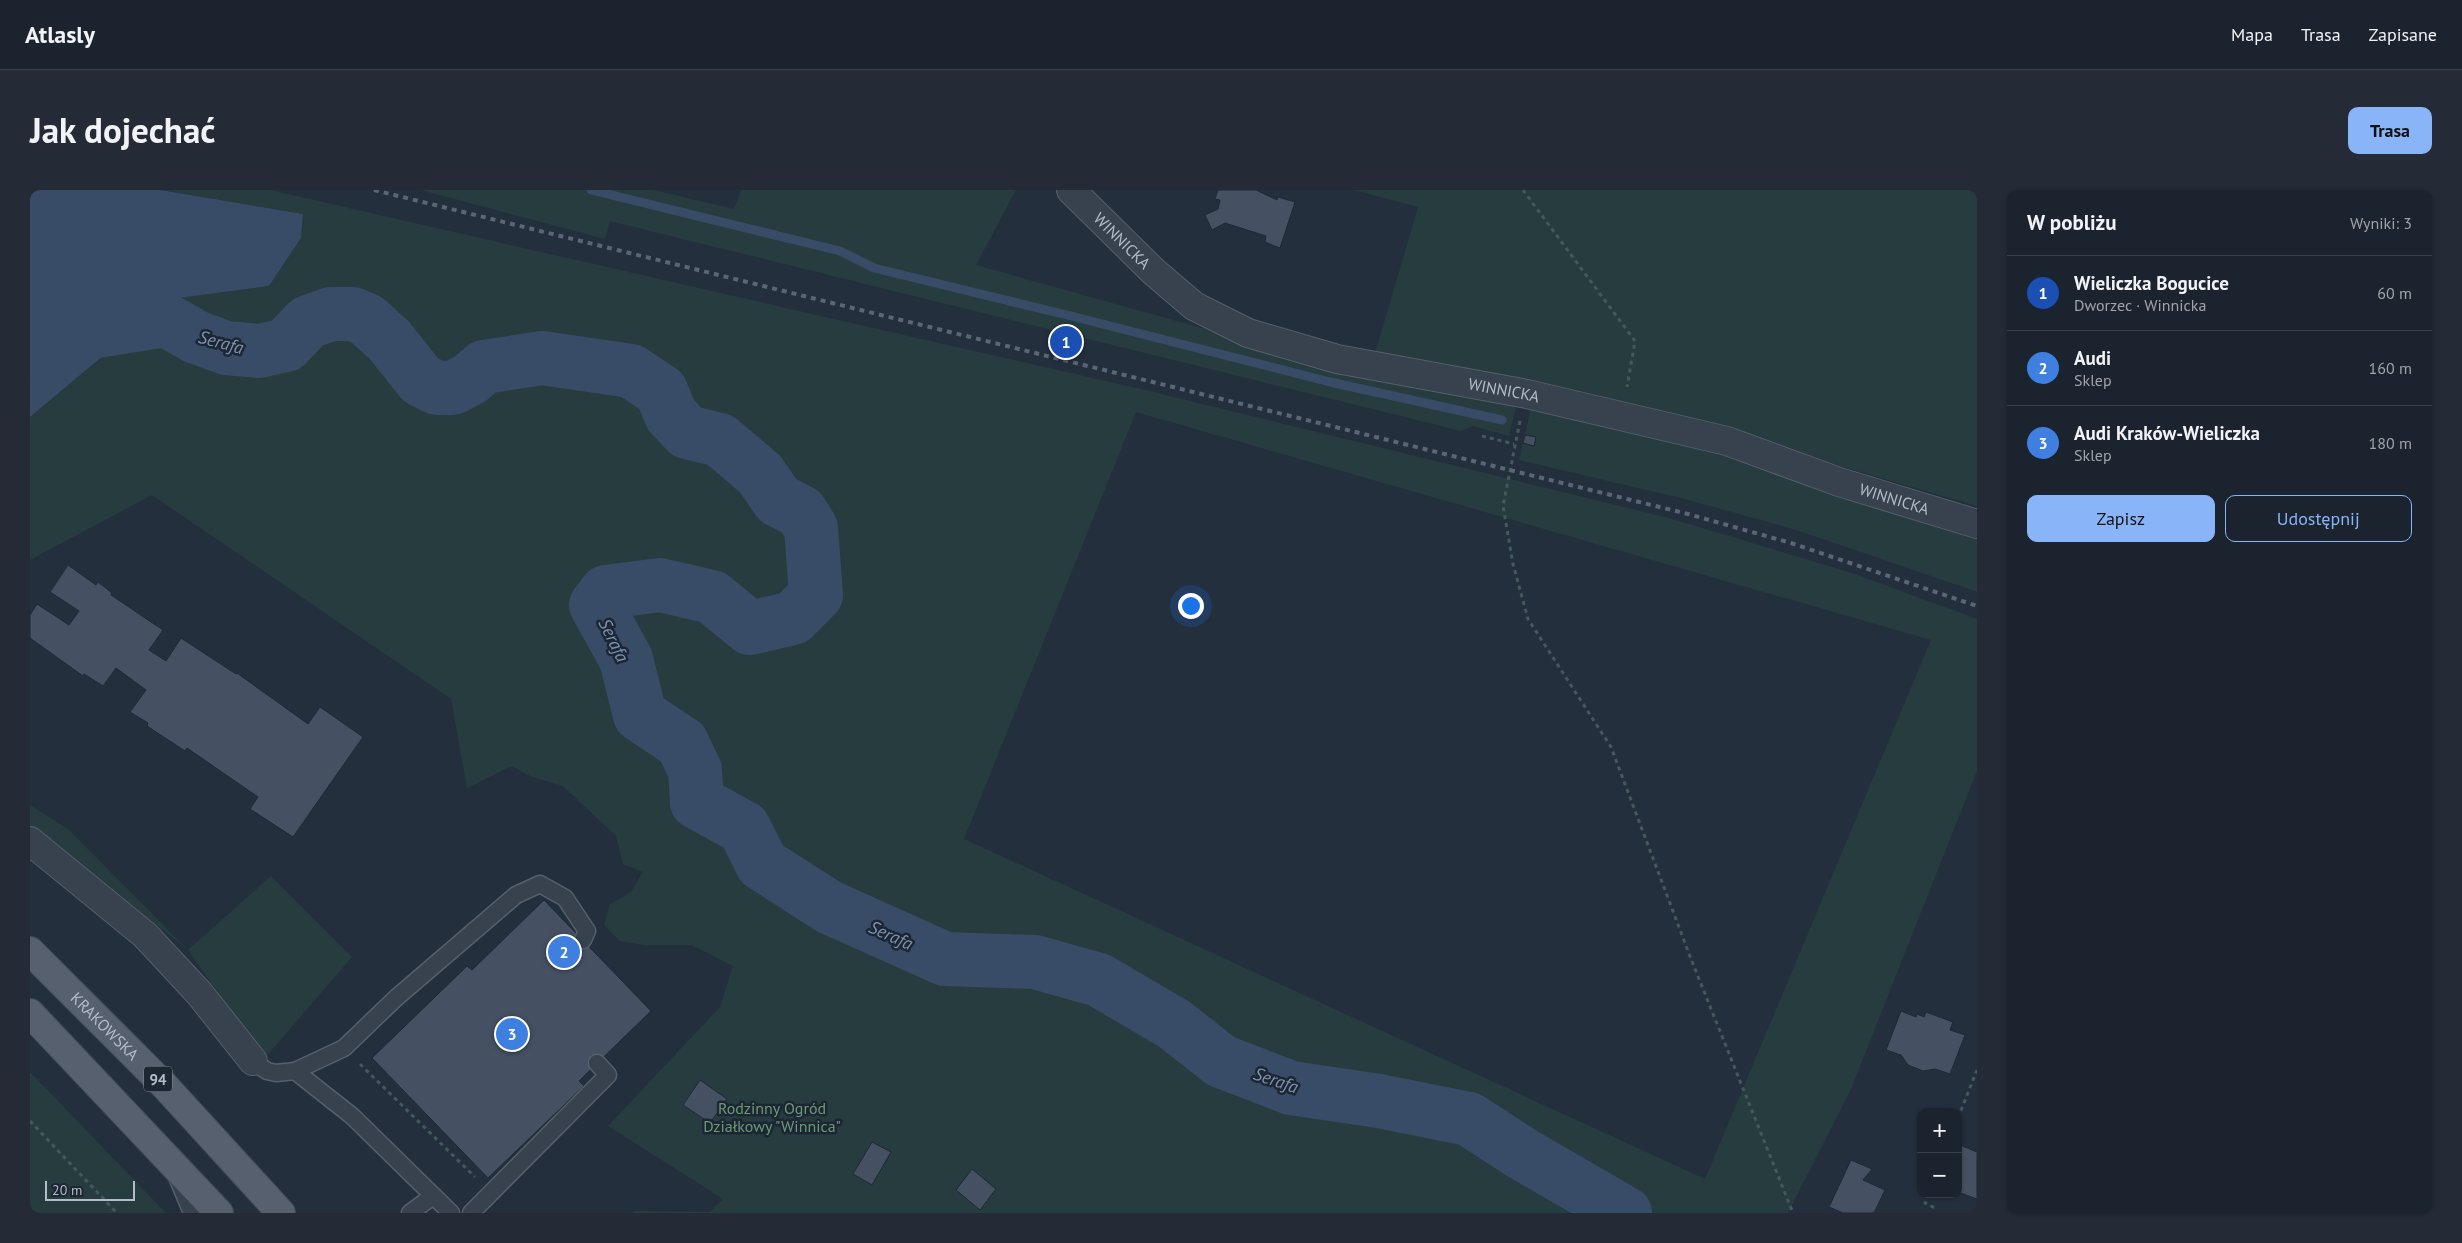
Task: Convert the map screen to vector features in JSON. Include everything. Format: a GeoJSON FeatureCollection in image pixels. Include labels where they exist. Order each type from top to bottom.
{"type":"FeatureCollection","features":[{"type":"Feature","properties":{"kind":"main road","name":"KRAKOWSKA"},"geometry":{"type":"LineString","coordinates":[[30,952],[164,1085],[280,1213]]}},
{"type":"Feature","properties":{"kind":"main road"},"geometry":{"type":"LineString","coordinates":[[30,1013],[219,1213]]}},
{"type":"Feature","properties":{"kind":"street","name":"WINNICKA"},"geometry":{"type":"LineString","coordinates":[[1071,190],[1153,271],[1194,306],[1248,333],[1337,359],[1527,394],[1727,441],[1839,482],[1977,524]]}},
{"type":"Feature","properties":{"kind":"street"},"geometry":{"type":"LineString","coordinates":[[30,841],[145,935],[199,993],[253,1061]]}},
{"type":"Feature","properties":{"kind":"lane"},"geometry":{"type":"LineString","coordinates":[[253,1061],[267,1071],[295,1071],[344,1048],[396,998],[516,895],[540,884],[565,898],[588,931],[583,940]]}},
{"type":"Feature","properties":{"kind":"lane"},"geometry":{"type":"LineString","coordinates":[[471,1213],[608,1074],[597,1063]]}},
{"type":"Feature","properties":{"kind":"lane"},"geometry":{"type":"LineString","coordinates":[[295,1071],[352,1116],[451,1213]]}},
{"type":"Feature","properties":{"kind":"lane"},"geometry":{"type":"LineString","coordinates":[[171,1161],[192,1213]]}},
{"type":"Feature","properties":{"kind":"lane"},"geometry":{"type":"LineString","coordinates":[[410,1213],[433,1196]]}},
{"type":"Feature","properties":{"kind":"path"},"geometry":{"type":"LineString","coordinates":[[1523,190],[1635,341],[1622,415]]}},
{"type":"Feature","properties":{"kind":"path"},"geometry":{"type":"LineString","coordinates":[[1482,436],[1514,444],[1503,506],[1513,564],[1528,619],[1611,747],[1691,959],[1793,1213]]}},
{"type":"Feature","properties":{"kind":"path"},"geometry":{"type":"LineString","coordinates":[[344,1048],[491,1193]]}},
{"type":"Feature","properties":{"kind":"path"},"geometry":{"type":"LineString","coordinates":[[1962,1108],[1977,1070]]}},
{"type":"Feature","properties":{"kind":"path"},"geometry":{"type":"LineString","coordinates":[[30,1122],[117,1213]]}},
{"type":"Feature","properties":{"kind":"path"},"geometry":{"type":"LineString","coordinates":[[1927,1198],[1925,1203],[1935,1208]]}},
{"type":"Feature","properties":{"kind":"green space","name":"Rodzinny Ogród Działkowy \"Winnica\""},"geometry":{"type":"Polygon","coordinates":[[[160,190],[270,190],[1141,389],[1669,518],[1852,573],[1977,619],[1977,771],[1851,1089],[1788,1213],[629,1213],[636,1211],[710,1212],[723,1199],[608,1126],[720,1007],[733,966],[692,945],[643,945],[620,941],[604,925],[610,904],[631,892],[643,872],[623,864],[616,836],[563,786],[532,777],[511,766],[467,788],[451,699],[152,495],[30,560],[30,417],[171,299],[269,286],[301,238],[303,214],[160,190]],[[1136,412],[964,839],[1705,1179],[1931,640],[1136,412]]]}},
{"type":"Feature","properties":{"kind":"green space"},"geometry":{"type":"Polygon","coordinates":[[[421,190],[653,190],[734,209],[741,190],[1016,190],[976,265],[1313,359],[1517,402],[1509,436],[1473,426],[1461,431],[610,221],[605,239],[421,190]]]}},
{"type":"Feature","properties":{"kind":"green space"},"geometry":{"type":"Polygon","coordinates":[[[1354,190],[1977,190],[1977,506],[1757,442],[1374,357],[1418,207],[1354,190]]]}},
{"type":"Feature","properties":{"kind":"green space"},"geometry":{"type":"Polygon","coordinates":[[[1531,406],[1669,436],[1977,535],[1977,592],[1800,531],[1685,499],[1519,460],[1523,443],[1534,446],[1536,437],[1525,435],[1531,406]]]}},
{"type":"Feature","properties":{"kind":"green space"},"geometry":{"type":"Polygon","coordinates":[[[30,805],[69,830],[188,950],[64,850],[30,827],[30,805]]]}},
{"type":"Feature","properties":{"kind":"green space"},"geometry":{"type":"Polygon","coordinates":[[[271,876],[352,957],[264,1059],[188,950],[271,876]]]}},
{"type":"Feature","properties":{"kind":"green space"},"geometry":{"type":"Polygon","coordinates":[[[30,1072],[166,1213],[34,1213],[30,1207],[30,1072]]]}},
{"type":"Feature","properties":{"kind":"water"},"geometry":{"type":"Polygon","coordinates":[[[30,190],[160,190],[303,214],[301,238],[269,286],[171,299],[30,417],[30,190]]]}},
{"type":"Feature","properties":{"kind":"building"},"geometry":{"type":"Polygon","coordinates":[[[1218,190],[1256,190],[1277,200],[1278,197],[1295,202],[1280,248],[1265,242],[1266,236],[1225,223],[1212,230],[1205,215],[1218,209],[1220,200],[1215,199],[1218,190]]]}},
{"type":"Feature","properties":{"kind":"building"},"geometry":{"type":"Polygon","coordinates":[[[1525,435],[1536,437],[1534,446],[1523,443],[1525,435]]]}},
{"type":"Feature","properties":{"kind":"building"},"geometry":{"type":"Polygon","coordinates":[[[68,565],[96,585],[98,582],[112,593],[111,595],[163,630],[149,650],[166,661],[181,638],[237,673],[308,724],[320,707],[363,737],[293,837],[250,809],[258,797],[187,748],[185,751],[147,726],[148,723],[130,712],[146,690],[116,668],[103,686],[84,674],[83,676],[30,638],[30,615],[37,604],[69,625],[79,611],[50,592],[68,565]]]}},
{"type":"Feature","properties":{"kind":"building"},"geometry":{"type":"Polygon","coordinates":[[[544,900],[651,1011],[579,1081],[584,1086],[488,1178],[372,1058],[467,966],[472,970],[544,900]]]}},
{"type":"Feature","properties":{"kind":"building"},"geometry":{"type":"Polygon","coordinates":[[[1901,1011],[1916,1017],[1917,1014],[1924,1017],[1926,1012],[1953,1022],[1950,1030],[1965,1035],[1950,1074],[1935,1069],[1923,1071],[1908,1065],[1901,1055],[1886,1050],[1901,1011]]]}},
{"type":"Feature","properties":{"kind":"building"},"geometry":{"type":"Polygon","coordinates":[[[700,1080],[727,1099],[710,1123],[683,1105],[700,1080]]]}},
{"type":"Feature","properties":{"kind":"building"},"geometry":{"type":"Polygon","coordinates":[[[872,1142],[891,1152],[872,1185],[853,1174],[872,1142]]]}},
{"type":"Feature","properties":{"kind":"building"},"geometry":{"type":"Polygon","coordinates":[[[1962,1146],[1977,1152],[1977,1199],[1962,1193],[1962,1146]]]}},
{"type":"Feature","properties":{"kind":"building"},"geometry":{"type":"Polygon","coordinates":[[[1851,1160],[1872,1169],[1863,1180],[1885,1190],[1874,1213],[1843,1213],[1829,1207],[1851,1160]]]}},
{"type":"Feature","properties":{"kind":"building"},"geometry":{"type":"Polygon","coordinates":[[[972,1169],[996,1189],[980,1210],[956,1190],[972,1169]]]}},
{"type":"Feature","properties":{"kind":"waterway"},"geometry":{"type":"LineString","coordinates":[[591,190],[840,251],[874,268],[1330,382],[1502,420]]}},
{"type":"Feature","properties":{"kind":"waterway","name":"Serafa"},"geometry":{"type":"LineString","coordinates":[[30,351],[90,332],[166,320],[196,337],[226,348],[259,351],[286,345],[308,322],[331,314],[353,314],[367,320],[389,340],[421,380],[437,388],[453,388],[470,379],[484,367],[542,358],[631,371],[661,391],[671,415],[687,432],[720,440],[760,474],[778,500],[801,512],[811,528],[816,595],[793,618],[750,628],[712,597],[660,585],[606,592],[596,605],[626,659],[640,715],[682,743],[695,770],[697,802],[744,828],[762,864],[829,907],[945,959],[1035,962],[1099,980],[1174,1024],[1221,1061],[1291,1088],[1379,1101],[1469,1119],[1523,1154],[1625,1213]]}},
{"type":"Feature","properties":{"kind":"railway"},"geometry":{"type":"LineString","coordinates":[[374,190],[1688,514],[1791,543],[1977,606]]}},
{"type":"Feature","properties":{"kind":"place","name":"Wieliczka Bogucice"},"geometry":{"type":"Point","coordinates":[1066,342]}},
{"type":"Feature","properties":{"kind":"place","name":"Audi"},"geometry":{"type":"Point","coordinates":[564,952]}},
{"type":"Feature","properties":{"kind":"place","name":"Audi Kraków-Wieliczka"},"geometry":{"type":"Point","coordinates":[512,1034]}}]}
